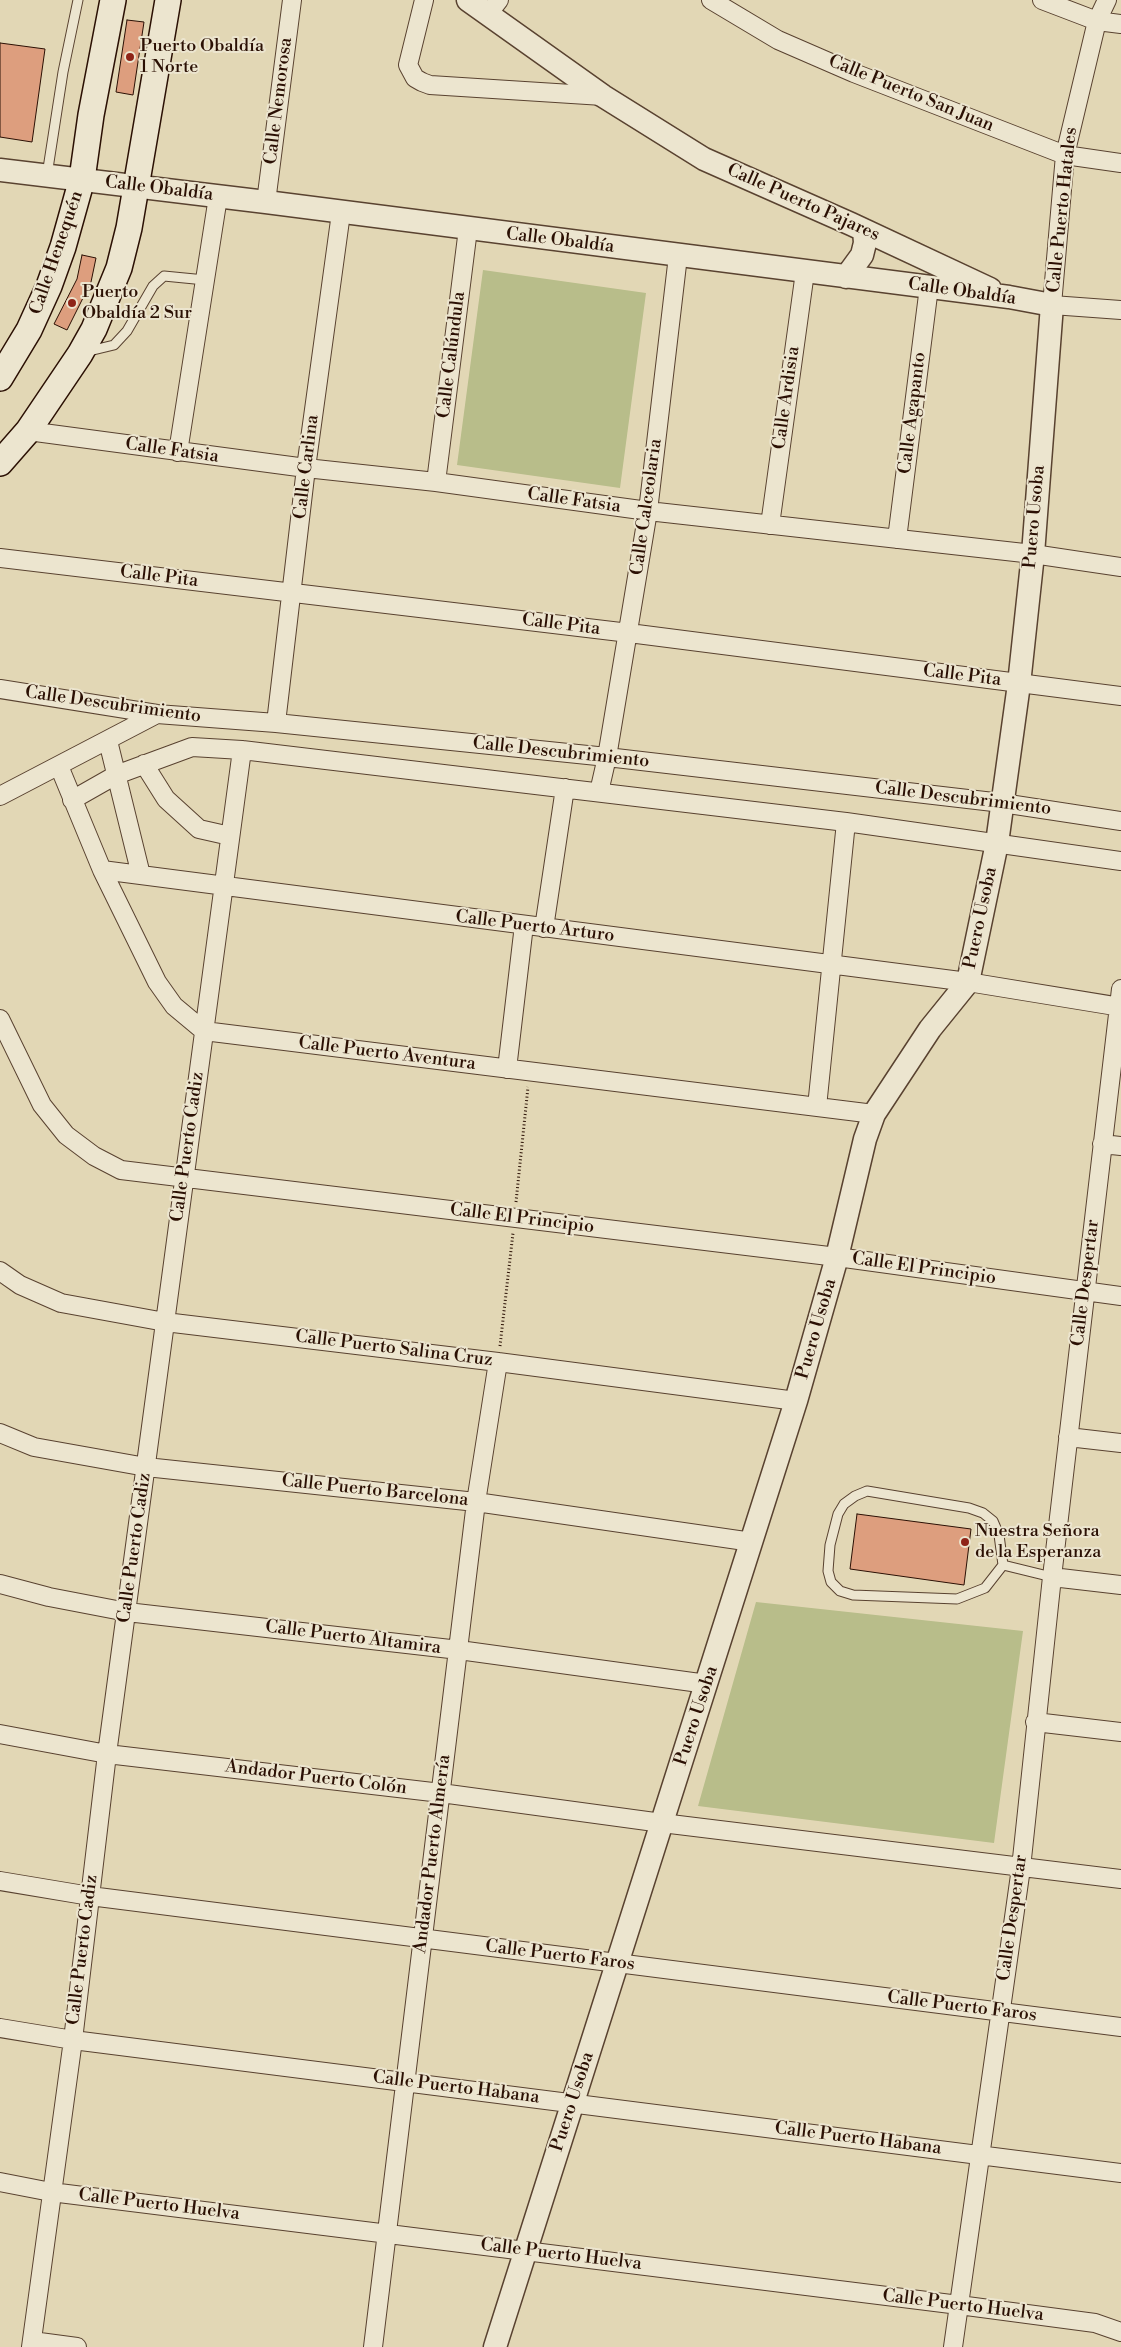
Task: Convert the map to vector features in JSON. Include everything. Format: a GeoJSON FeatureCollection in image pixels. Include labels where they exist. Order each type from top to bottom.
{"type":"FeatureCollection","features":[{"type":"Feature","properties":{"kind":"main road","name":"Calle Henequén"},"geometry":{"type":"LineString","coordinates":[[0,378],[30,330],[50,286],[82,179],[91,115],[113,0]]}},
{"type":"Feature","properties":{"kind":"main road"},"geometry":{"type":"LineString","coordinates":[[0,462],[28,431],[80,354],[94,329],[119,268],[136,186],[168,0]]}},
{"type":"Feature","properties":{"kind":"street","name":"Calle Nemorosa"},"geometry":{"type":"LineString","coordinates":[[266,202],[292,0]]}},
{"type":"Feature","properties":{"kind":"street","name":"Calle Puerto Pajares"},"geometry":{"type":"LineString","coordinates":[[424,0],[408,65],[414,78],[430,85],[603,96]]}},
{"type":"Feature","properties":{"kind":"street","name":"Calle Puerto Pajares"},"geometry":{"type":"LineString","coordinates":[[468,0],[493,7],[603,96],[704,159],[864,230],[1009,298]]}},
{"type":"Feature","properties":{"kind":"street","name":"Calle Puerto San Juan"},"geometry":{"type":"LineString","coordinates":[[711,0],[778,40],[809,54],[1065,155],[1121,162]]}},
{"type":"Feature","properties":{"kind":"street"},"geometry":{"type":"LineString","coordinates":[[1042,0],[1097,21],[1121,24]]}},
{"type":"Feature","properties":{"kind":"street","name":"Calle Puerto Hatales"},"geometry":{"type":"LineString","coordinates":[[1052,306],[1065,155],[1097,21],[1107,0]]}},
{"type":"Feature","properties":{"kind":"street","name":"Calle Obaldía"},"geometry":{"type":"LineString","coordinates":[[0,170],[930,287],[1052,306],[1121,310]]}},
{"type":"Feature","properties":{"kind":"street"},"geometry":{"type":"LineString","coordinates":[[178,452],[218,197]]}},
{"type":"Feature","properties":{"kind":"street","name":"Calle Carlina"},"geometry":{"type":"LineString","coordinates":[[276,723],[306,468],[341,213]]}},
{"type":"Feature","properties":{"kind":"street","name":"Calle Calúndula"},"geometry":{"type":"LineString","coordinates":[[436,482],[468,229]]}},
{"type":"Feature","properties":{"kind":"street"},"geometry":{"type":"LineString","coordinates":[[846,277],[862,255],[865,243],[864,230]]}},
{"type":"Feature","properties":{"kind":"street","name":"Calle Calceolaria"},"geometry":{"type":"LineString","coordinates":[[599,792],[608,757],[648,511],[678,256]]}},
{"type":"Feature","properties":{"kind":"street","name":"Calle Ardisia"},"geometry":{"type":"LineString","coordinates":[[770,524],[805,272]]}},
{"type":"Feature","properties":{"kind":"street","name":"Calle Agapanto"},"geometry":{"type":"LineString","coordinates":[[897,539],[930,287]]}},
{"type":"Feature","properties":{"kind":"street","name":"Puero Usoba"},"geometry":{"type":"LineString","coordinates":[[495,2347],[796,1401],[837,1257],[856,1171],[874,1114],[930,1029],[968,982],[997,843],[1019,684],[1032,554],[1052,306]]}},
{"type":"Feature","properties":{"kind":"street","name":"Calle Fatsia"},"geometry":{"type":"LineString","coordinates":[[28,431],[178,452],[436,482],[648,511],[1032,554],[1121,567]]}},
{"type":"Feature","properties":{"kind":"street","name":"Calle Pita"},"geometry":{"type":"LineString","coordinates":[[0,558],[629,633],[1121,696]]}},
{"type":"Feature","properties":{"kind":"street","name":"Calle Descubrimiento"},"geometry":{"type":"LineString","coordinates":[[0,689],[157,714],[276,723],[608,757],[1002,803],[1121,821]]}},
{"type":"Feature","properties":{"kind":"street"},"geometry":{"type":"LineString","coordinates":[[0,796],[157,714]]}},
{"type":"Feature","properties":{"kind":"street"},"geometry":{"type":"LineString","coordinates":[[108,741],[141,876]]}},
{"type":"Feature","properties":{"kind":"street","name":"Calle Descubrimiento"},"geometry":{"type":"LineString","coordinates":[[72,800],[116,775],[192,747],[242,750],[846,822],[1121,861]]}},
{"type":"Feature","properties":{"kind":"street","name":"Calle Puerto Cadiz"},"geometry":{"type":"LineString","coordinates":[[31,2344],[73,2040],[107,1754],[242,750]]}},
{"type":"Feature","properties":{"kind":"street"},"geometry":{"type":"LineString","coordinates":[[144,764],[166,799],[199,829],[230,836]]}},
{"type":"Feature","properties":{"kind":"street"},"geometry":{"type":"LineString","coordinates":[[58,766],[102,870],[157,982],[174,1006],[204,1031]]}},
{"type":"Feature","properties":{"kind":"street"},"geometry":{"type":"LineString","coordinates":[[544,928],[566,788]]}},
{"type":"Feature","properties":{"kind":"street"},"geometry":{"type":"LineString","coordinates":[[817,1107],[846,822]]}},
{"type":"Feature","properties":{"kind":"street","name":"Calle Puerto Arturo"},"geometry":{"type":"LineString","coordinates":[[102,870],[1120,1001]]}},
{"type":"Feature","properties":{"kind":"street"},"geometry":{"type":"LineString","coordinates":[[507,1069],[524,925]]}},
{"type":"Feature","properties":{"kind":"street","name":"Calle Despertar"},"geometry":{"type":"LineString","coordinates":[[953,2347],[1021,1868],[1052,1577],[1120,1001]]}},
{"type":"Feature","properties":{"kind":"street","name":"Calle El Principio"},"geometry":{"type":"LineString","coordinates":[[0,1019],[42,1105],[66,1135],[94,1156],[121,1170],[837,1257],[1121,1296]]}},
{"type":"Feature","properties":{"kind":"street","name":"Calle Puerto Aventura"},"geometry":{"type":"LineString","coordinates":[[204,1031],[874,1114]]}},
{"type":"Feature","properties":{"kind":"street"},"geometry":{"type":"LineString","coordinates":[[1102,1144],[1121,1146]]}},
{"type":"Feature","properties":{"kind":"street","name":"Calle Puerto Salina Cruz"},"geometry":{"type":"LineString","coordinates":[[0,1271],[20,1285],[61,1303],[165,1322],[498,1362],[796,1401]]}},
{"type":"Feature","properties":{"kind":"street","name":"Andador Puerto Almería"},"geometry":{"type":"LineString","coordinates":[[373,2347],[476,1502],[498,1362]]}},
{"type":"Feature","properties":{"kind":"street","name":"Calle Puerto Barcelona"},"geometry":{"type":"LineString","coordinates":[[0,1432],[34,1447],[146,1467],[476,1502],[752,1542]]}},
{"type":"Feature","properties":{"kind":"street"},"geometry":{"type":"LineString","coordinates":[[1068,1437],[1121,1443]]}},
{"type":"Feature","properties":{"kind":"street"},"geometry":{"type":"LineString","coordinates":[[1052,1577],[1121,1585]]}},
{"type":"Feature","properties":{"kind":"street","name":"Calle Puerto Altamira"},"geometry":{"type":"LineString","coordinates":[[0,1584],[49,1597],[127,1612],[459,1650],[707,1684]]}},
{"type":"Feature","properties":{"kind":"street"},"geometry":{"type":"LineString","coordinates":[[1036,1722],[1121,1732]]}},
{"type":"Feature","properties":{"kind":"street","name":"Andador Puerto Colón"},"geometry":{"type":"LineString","coordinates":[[0,1734],[107,1754],[441,1793],[1021,1868]]}},
{"type":"Feature","properties":{"kind":"street"},"geometry":{"type":"LineString","coordinates":[[1021,1868],[1121,1879]]}},
{"type":"Feature","properties":{"kind":"street","name":"Calle Puerto Faros"},"geometry":{"type":"LineString","coordinates":[[0,1881],[90,1896],[1121,2027]]}},
{"type":"Feature","properties":{"kind":"street","name":"Calle Puerto Habana"},"geometry":{"type":"LineString","coordinates":[[0,2028],[73,2040],[1121,2173]]}},
{"type":"Feature","properties":{"kind":"street","name":"Calle Puerto Huelva"},"geometry":{"type":"LineString","coordinates":[[0,2182],[51,2192],[1095,2323],[1121,2332]]}},
{"type":"Feature","properties":{"kind":"street"},"geometry":{"type":"LineString","coordinates":[[31,2344],[76,2347]]}},
{"type":"Feature","properties":{"kind":"lane"},"geometry":{"type":"LineString","coordinates":[[48,176],[63,72],[78,0]]}},
{"type":"Feature","properties":{"kind":"lane"},"geometry":{"type":"LineString","coordinates":[[80,354],[114,345],[127,331],[153,286],[164,276],[205,280]]}},
{"type":"Feature","properties":{"kind":"lane"},"geometry":{"type":"LineString","coordinates":[[867,1491],[969,1508],[983,1513],[993,1521],[999,1535],[1003,1566],[985,1588],[957,1599],[853,1595],[840,1591],[831,1582],[828,1571],[830,1545],[838,1514],[844,1504],[855,1496],[867,1491]]}},
{"type":"Feature","properties":{"kind":"lane"},"geometry":{"type":"LineString","coordinates":[[1003,1566],[1052,1577]]}},
{"type":"Feature","properties":{"kind":"green space"},"geometry":{"type":"Polygon","coordinates":[[[483,270],[646,293],[620,488],[457,465],[483,270]]]}},
{"type":"Feature","properties":{"kind":"green space"},"geometry":{"type":"Polygon","coordinates":[[[756,1602],[1023,1631],[994,1843],[698,1806],[756,1602]]]}},
{"type":"Feature","properties":{"kind":"building","name":"Puerto Obaldía 1 Norte"},"geometry":{"type":"Polygon","coordinates":[[[127,20],[144,22],[133,95],[116,92],[127,20]]]}},
{"type":"Feature","properties":{"kind":"building"},"geometry":{"type":"Polygon","coordinates":[[[0,43],[45,49],[32,142],[0,137],[0,43]]]}},
{"type":"Feature","properties":{"kind":"building","name":"Puerto Obaldía 2 Sur"},"geometry":{"type":"Polygon","coordinates":[[[82,255],[96,258],[91,282],[67,330],[54,324],[77,279],[82,255]]]}},
{"type":"Feature","properties":{"kind":"building"},"geometry":{"type":"Polygon","coordinates":[[[857,1514],[971,1529],[964,1585],[850,1569],[857,1514]]]}},
{"type":"Feature","properties":{"kind":"place","name":"Puerto Obaldía 1 Norte"},"geometry":{"type":"Point","coordinates":[130,57]}},
{"type":"Feature","properties":{"kind":"place","name":"Puerto Obaldía 2 Sur"},"geometry":{"type":"Point","coordinates":[72,303]}},
{"type":"Feature","properties":{"kind":"place","name":"Nuestra Señora de la Esperanza"},"geometry":{"type":"Point","coordinates":[965,1542]}}]}
